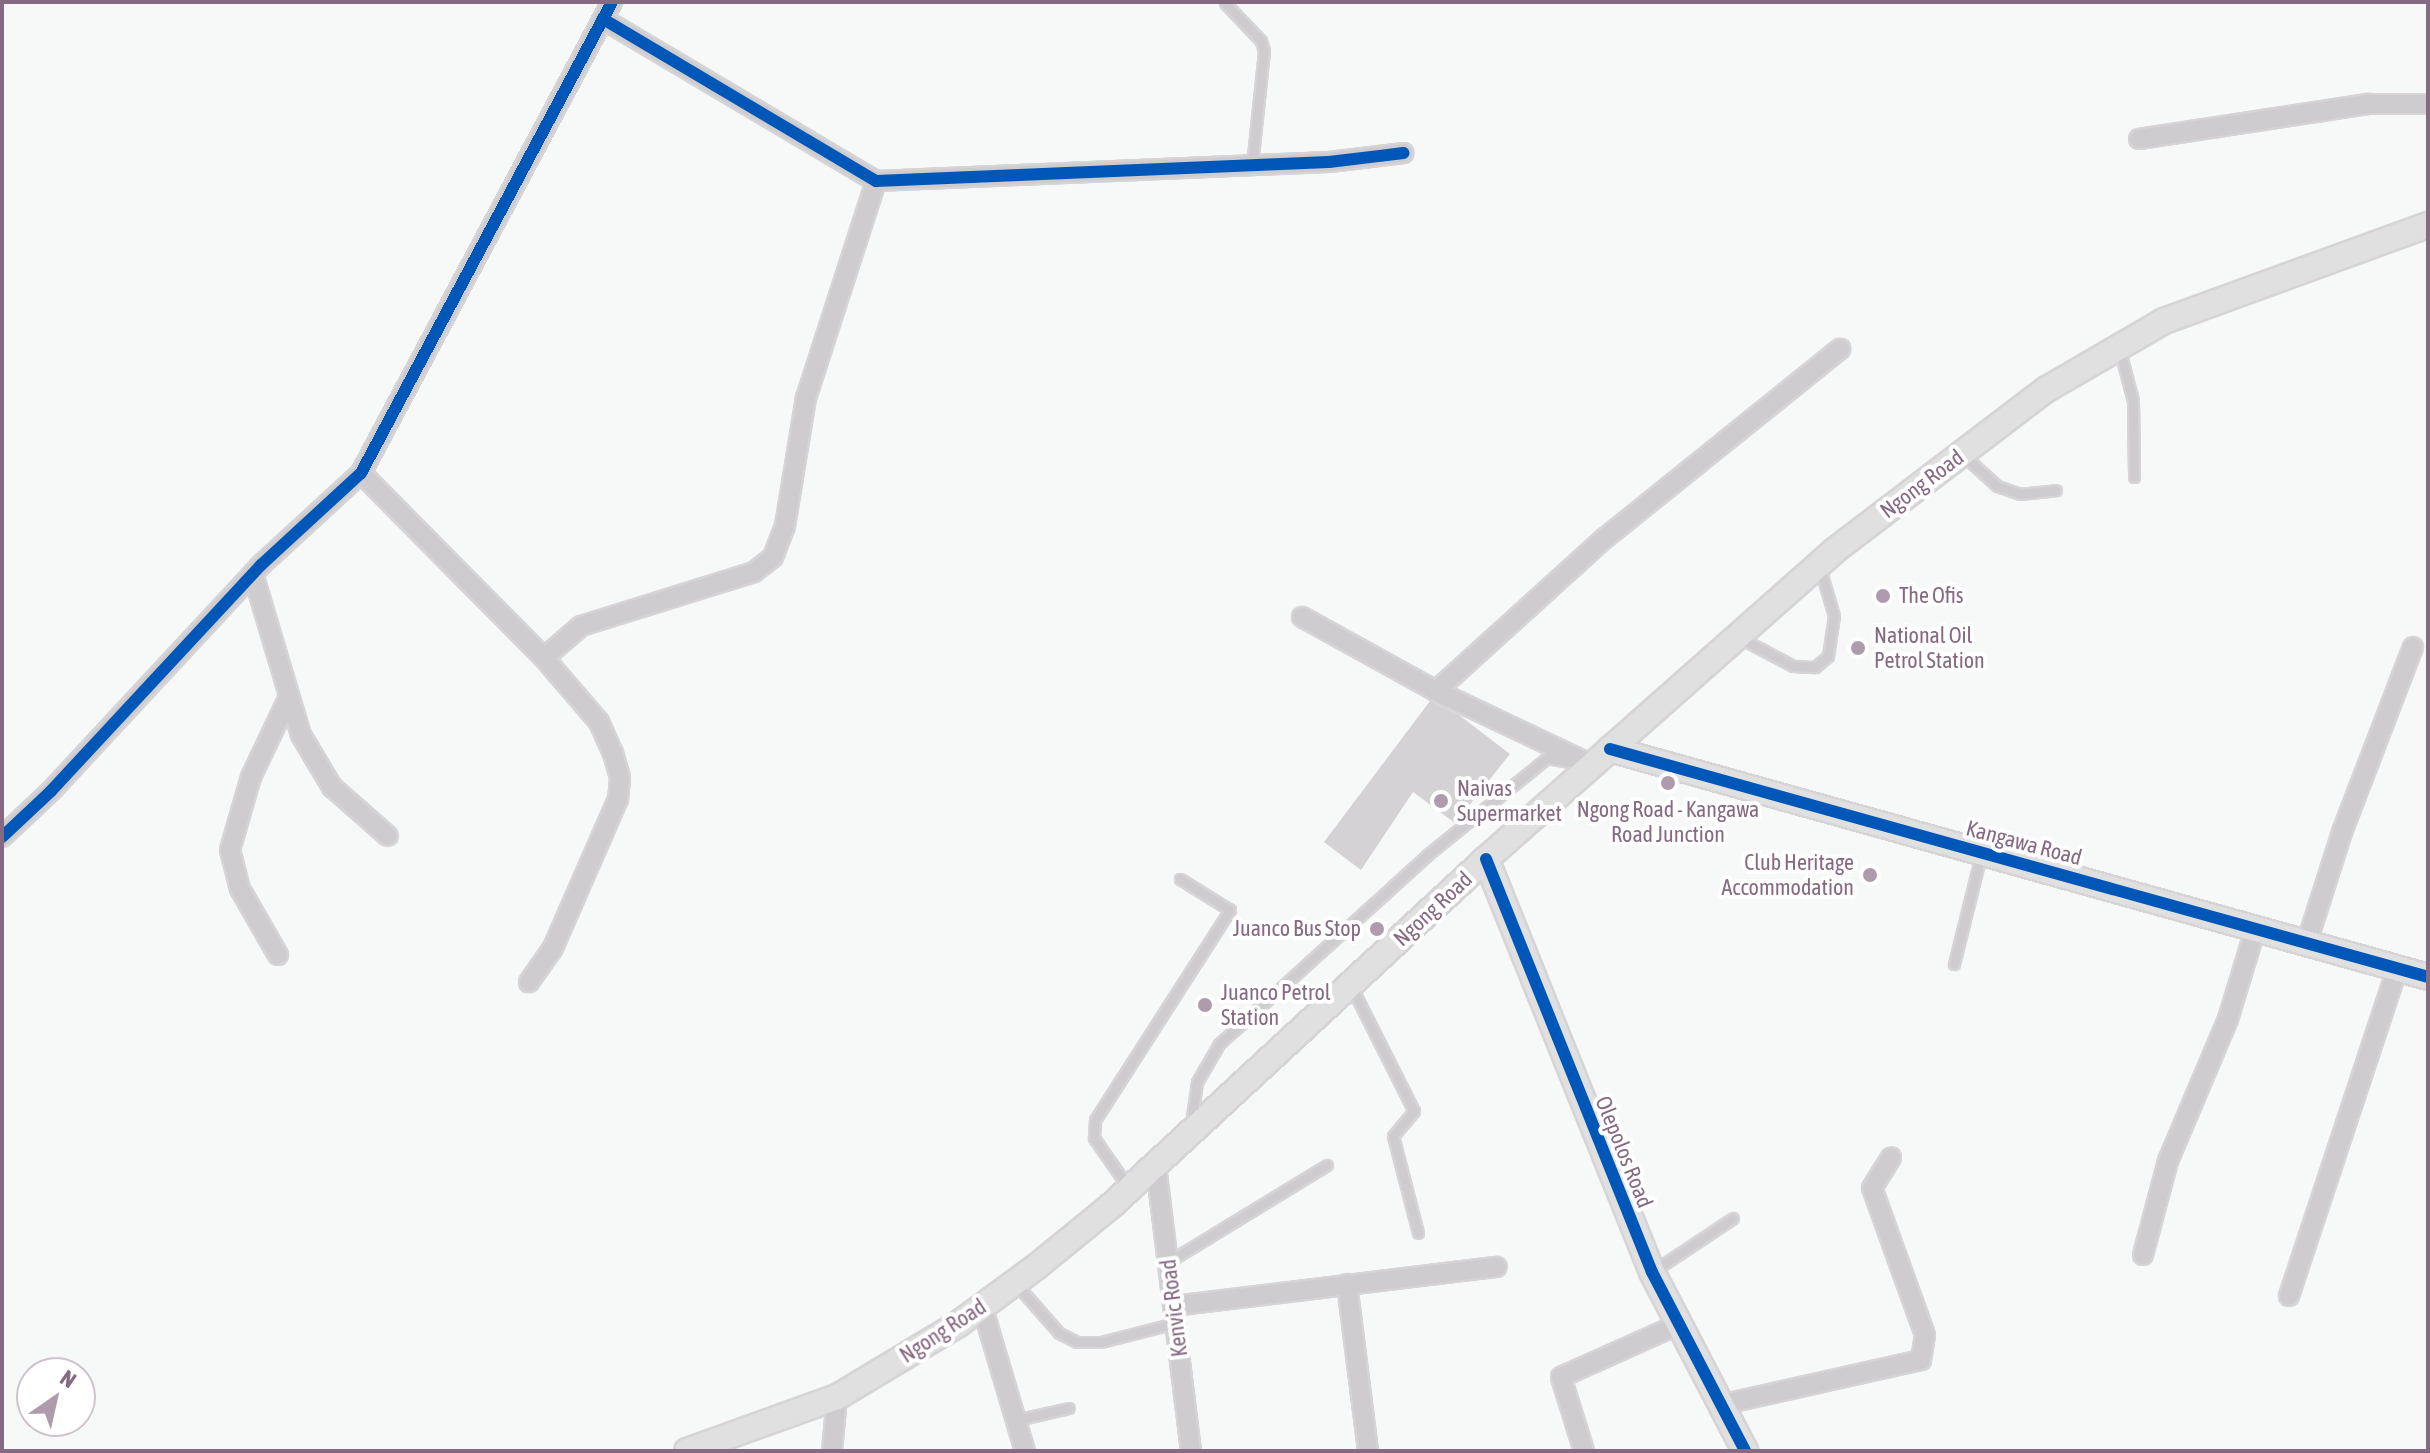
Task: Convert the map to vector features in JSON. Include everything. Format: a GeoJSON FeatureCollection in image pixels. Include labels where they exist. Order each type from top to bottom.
{"type":"FeatureCollection","features":[{"type":"Feature","properties":{"kind":"main road","name":"Ngong Road"},"geometry":{"type":"LineString","coordinates":[[687,1451],[837,1397],[1015,1283],[1130,1190],[1486,859],[1819,565],[2047,389],[2164,321],[2428,225]]}},
{"type":"Feature","properties":{"kind":"main road","name":"Kangawa Road"},"geometry":{"type":"LineString","coordinates":[[1601,757],[1982,852],[2428,977]]}},
{"type":"Feature","properties":{"kind":"main road","name":"Olepolos Road"},"geometry":{"type":"LineString","coordinates":[[1486,859],[1652,1272],[1745,1451]]}},
{"type":"Feature","properties":{"kind":"street"},"geometry":{"type":"LineString","coordinates":[[2,837],[51,791],[253,574],[361,473],[612,2]]}},
{"type":"Feature","properties":{"kind":"street"},"geometry":{"type":"LineString","coordinates":[[603,19],[876,181],[1252,166],[1403,153]]}},
{"type":"Feature","properties":{"kind":"street"},"geometry":{"type":"LineString","coordinates":[[2139,139],[2369,104],[2428,104]]}},
{"type":"Feature","properties":{"kind":"street"},"geometry":{"type":"LineString","coordinates":[[544,658],[581,626],[754,572],[773,557],[785,526],[806,398],[876,181]]}},
{"type":"Feature","properties":{"kind":"street"},"geometry":{"type":"LineString","coordinates":[[1436,691],[1605,538],[1840,349]]}},
{"type":"Feature","properties":{"kind":"street"},"geometry":{"type":"LineString","coordinates":[[361,473],[544,658],[599,722],[620,778],[618,799],[602,840],[553,948],[529,982]]}},
{"type":"Feature","properties":{"kind":"street"},"geometry":{"type":"LineString","coordinates":[[253,574],[301,735],[332,787],[388,836]]}},
{"type":"Feature","properties":{"kind":"street"},"geometry":{"type":"LineString","coordinates":[[1302,617],[1436,691],[1601,757]]}},
{"type":"Feature","properties":{"kind":"street"},"geometry":{"type":"LineString","coordinates":[[2307,942],[2342,832],[2413,647]]}},
{"type":"Feature","properties":{"kind":"street"},"geometry":{"type":"LineString","coordinates":[[278,955],[240,889],[230,850],[251,777],[289,697]]}},
{"type":"Feature","properties":{"kind":"street"},"geometry":{"type":"LineString","coordinates":[[2143,1255],[2168,1161],[2228,1019],[2256,927]]}},
{"type":"Feature","properties":{"kind":"street"},"geometry":{"type":"LineString","coordinates":[[2289,1296],[2397,969]]}},
{"type":"Feature","properties":{"kind":"street"},"geometry":{"type":"LineString","coordinates":[[1720,1405],[1921,1360],[1925,1335],[1872,1188],[1891,1157]]}},
{"type":"Feature","properties":{"kind":"street","name":"Kenvic Road"},"geometry":{"type":"LineString","coordinates":[[1156,1166],[1191,1451]]}},
{"type":"Feature","properties":{"kind":"street"},"geometry":{"type":"LineString","coordinates":[[1174,1314],[1347,1284],[1497,1267]]}},
{"type":"Feature","properties":{"kind":"street"},"geometry":{"type":"LineString","coordinates":[[1347,1284],[1368,1451]]}},
{"type":"Feature","properties":{"kind":"street"},"geometry":{"type":"LineString","coordinates":[[982,1306],[1025,1451]]}},
{"type":"Feature","properties":{"kind":"street"},"geometry":{"type":"LineString","coordinates":[[1584,1451],[1561,1377],[1677,1325]]}},
{"type":"Feature","properties":{"kind":"street"},"geometry":{"type":"LineString","coordinates":[[832,1451],[837,1397]]}},
{"type":"Feature","properties":{"kind":"lane"},"geometry":{"type":"LineString","coordinates":[[1225,3],[1261,41],[1264,51],[1252,166]]}},
{"type":"Feature","properties":{"kind":"lane"},"geometry":{"type":"LineString","coordinates":[[2119,347],[2133,401],[2134,477]]}},
{"type":"Feature","properties":{"kind":"lane"},"geometry":{"type":"LineString","coordinates":[[1962,454],[1997,486],[2020,494],[2056,490]]}},
{"type":"Feature","properties":{"kind":"lane"},"geometry":{"type":"LineString","coordinates":[[1738,636],[1793,666],[1815,667],[1828,656],[1834,616],[1819,565]]}},
{"type":"Feature","properties":{"kind":"lane"},"geometry":{"type":"LineString","coordinates":[[1189,1136],[1197,1082],[1219,1044],[1426,856],[1547,758],[1601,757]]}},
{"type":"Feature","properties":{"kind":"lane"},"geometry":{"type":"LineString","coordinates":[[1954,964],[1982,852]]}},
{"type":"Feature","properties":{"kind":"lane"},"geometry":{"type":"LineString","coordinates":[[1130,1190],[1094,1138],[1095,1120],[1230,910],[1180,879]]}},
{"type":"Feature","properties":{"kind":"lane"},"geometry":{"type":"LineString","coordinates":[[1351,986],[1414,1111],[1393,1136],[1418,1233]]}},
{"type":"Feature","properties":{"kind":"lane"},"geometry":{"type":"LineString","coordinates":[[1168,1262],[1327,1165]]}},
{"type":"Feature","properties":{"kind":"lane"},"geometry":{"type":"LineString","coordinates":[[1652,1272],[1733,1218]]}},
{"type":"Feature","properties":{"kind":"lane"},"geometry":{"type":"LineString","coordinates":[[1015,1283],[1059,1333],[1077,1342],[1101,1342],[1174,1314]]}},
{"type":"Feature","properties":{"kind":"lane"},"geometry":{"type":"LineString","coordinates":[[1016,1420],[1069,1408]]}},
{"type":"Feature","properties":{"kind":"building"},"geometry":{"type":"Polygon","coordinates":[[[1430,701],[1459,715],[1510,754],[1455,823],[1413,792],[1361,870],[1324,842],[1430,701]]]}},
{"type":"Feature","properties":{"kind":"cycle path"},"geometry":{"type":"LineString","coordinates":[[2,837],[51,791],[261,565],[361,473],[612,2]]}},
{"type":"Feature","properties":{"kind":"cycle path"},"geometry":{"type":"LineString","coordinates":[[603,19],[876,181],[1329,162],[1403,153]]}},
{"type":"Feature","properties":{"kind":"cycle path"},"geometry":{"type":"LineString","coordinates":[[1610,749],[2428,977]]}},
{"type":"Feature","properties":{"kind":"cycle path"},"geometry":{"type":"LineString","coordinates":[[1486,859],[1652,1272],[1745,1451]]}},
{"type":"Feature","properties":{"kind":"place","name":"The Ofis"},"geometry":{"type":"Point","coordinates":[1883,596]}},
{"type":"Feature","properties":{"kind":"place","name":"National Oil Petrol Station"},"geometry":{"type":"Point","coordinates":[1858,648]}},
{"type":"Feature","properties":{"kind":"place","name":"Ngong Road - Kangawa Road Junction"},"geometry":{"type":"Point","coordinates":[1668,783]}},
{"type":"Feature","properties":{"kind":"place","name":"Naivas Supermarket"},"geometry":{"type":"Point","coordinates":[1441,801]}},
{"type":"Feature","properties":{"kind":"place","name":"Club Heritage Accommodation"},"geometry":{"type":"Point","coordinates":[1870,875]}},
{"type":"Feature","properties":{"kind":"place","name":"Juanco Bus Stop"},"geometry":{"type":"Point","coordinates":[1377,929]}},
{"type":"Feature","properties":{"kind":"place","name":"Juanco Petrol Station"},"geometry":{"type":"Point","coordinates":[1205,1005]}}]}
